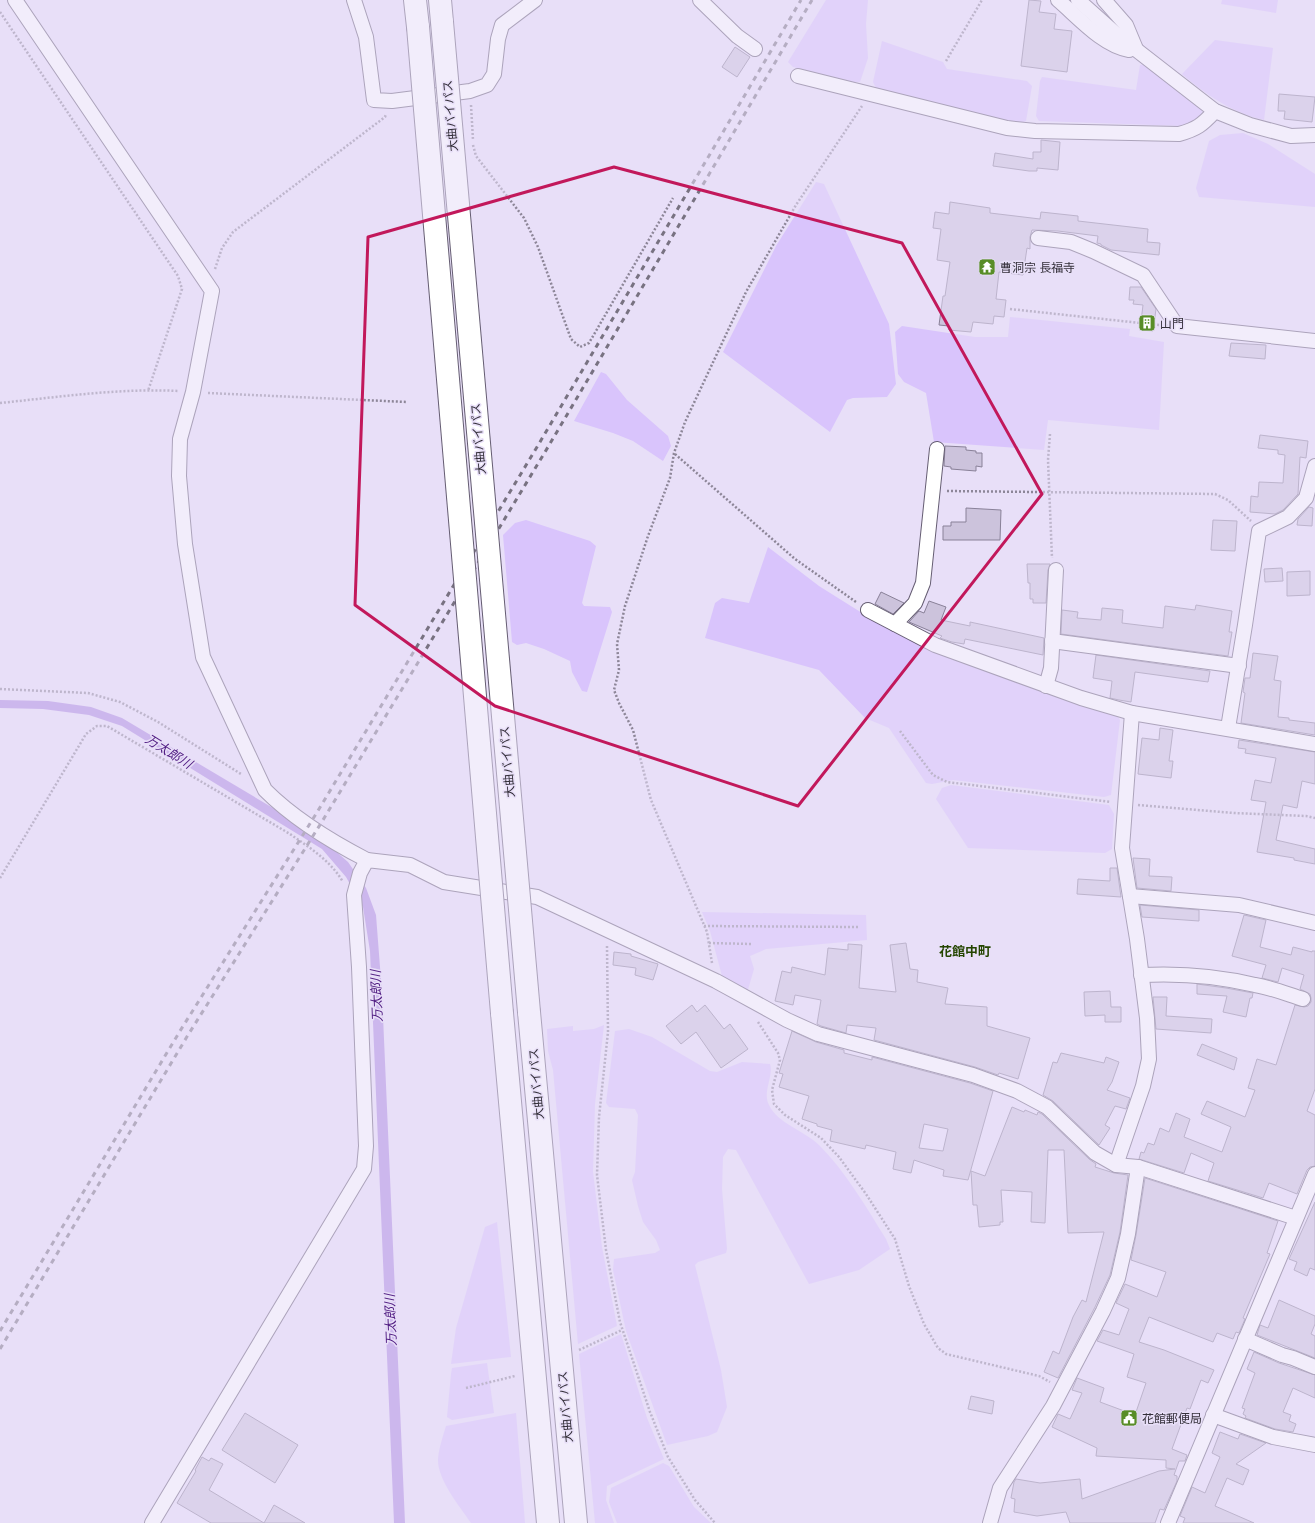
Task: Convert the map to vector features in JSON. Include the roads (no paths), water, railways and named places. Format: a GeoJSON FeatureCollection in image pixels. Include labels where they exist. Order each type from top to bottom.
{"type":"FeatureCollection","features":[{"type":"Feature","properties":{"kind":"highway","name":"大曲バイパス"},"geometry":{"type":"LineString","coordinates":[[415,0],[502,1013],[548,1523]]}},
{"type":"Feature","properties":{"kind":"highway","name":"大曲バイパス"},"geometry":{"type":"LineString","coordinates":[[440,0],[529,1012],[576,1523]]}},
{"type":"Feature","properties":{"kind":"street"},"geometry":{"type":"LineString","coordinates":[[14,0],[212,291],[193,392],[180,439],[179,476],[185,544],[203,657],[265,790],[282,807],[335,844],[367,860],[410,865],[444,882],[537,897],[716,981],[787,1020],[818,1034],[973,1075],[1016,1091],[1046,1107],[1095,1153],[1116,1165],[1138,1167],[1296,1218]]}},
{"type":"Feature","properties":{"kind":"street"},"geometry":{"type":"LineString","coordinates":[[354,0],[366,37],[374,100],[392,101],[470,91],[487,85],[494,74],[498,39],[502,25],[535,0]]}},
{"type":"Feature","properties":{"kind":"street"},"geometry":{"type":"LineString","coordinates":[[700,0],[737,36],[755,49]]}},
{"type":"Feature","properties":{"kind":"street"},"geometry":{"type":"LineString","coordinates":[[1058,0],[1104,40],[1124,49],[1137,51]]}},
{"type":"Feature","properties":{"kind":"street"},"geometry":{"type":"LineString","coordinates":[[1078,0],[1116,34],[1215,111],[1250,125],[1291,136],[1315,135]]}},
{"type":"Feature","properties":{"kind":"street"},"geometry":{"type":"LineString","coordinates":[[1104,0],[1126,25],[1137,51]]}},
{"type":"Feature","properties":{"kind":"street"},"geometry":{"type":"LineString","coordinates":[[798,76],[1007,128],[1035,131],[1180,134],[1194,130],[1205,122],[1215,111]]}},
{"type":"Feature","properties":{"kind":"street"},"geometry":{"type":"LineString","coordinates":[[1038,238],[1071,242],[1143,275],[1167,312],[1179,327],[1315,341]]}},
{"type":"Feature","properties":{"kind":"street"},"geometry":{"type":"LineString","coordinates":[[895,624],[916,603],[923,583],[937,449]]}},
{"type":"Feature","properties":{"kind":"street"},"geometry":{"type":"LineString","coordinates":[[1228,728],[1239,666],[1259,531],[1288,517],[1306,498],[1315,466]]}},
{"type":"Feature","properties":{"kind":"street"},"geometry":{"type":"LineString","coordinates":[[1046,686],[1051,668],[1056,570]]}},
{"type":"Feature","properties":{"kind":"street"},"geometry":{"type":"LineString","coordinates":[[868,610],[934,645],[1081,698],[1132,713],[1228,728],[1315,744]]}},
{"type":"Feature","properties":{"kind":"street"},"geometry":{"type":"LineString","coordinates":[[1052,642],[1239,666]]}},
{"type":"Feature","properties":{"kind":"street"},"geometry":{"type":"LineString","coordinates":[[1116,1165],[1144,1086],[1149,1059],[1147,1018],[1122,848],[1132,713]]}},
{"type":"Feature","properties":{"kind":"street"},"geometry":{"type":"LineString","coordinates":[[152,1523],[364,1169],[366,1146],[355,899],[360,873],[367,860]]}},
{"type":"Feature","properties":{"kind":"street"},"geometry":{"type":"LineString","coordinates":[[1130,896],[1238,905],[1315,923]]}},
{"type":"Feature","properties":{"kind":"street"},"geometry":{"type":"LineString","coordinates":[[1141,976],[1164,974],[1205,976],[1256,985],[1303,999]]}},
{"type":"Feature","properties":{"kind":"street"},"geometry":{"type":"LineString","coordinates":[[990,1523],[1000,1488],[1053,1406],[1103,1311],[1118,1278],[1128,1234],[1138,1167]]}},
{"type":"Feature","properties":{"kind":"street"},"geometry":{"type":"LineString","coordinates":[[1168,1523],[1315,1174]]}},
{"type":"Feature","properties":{"kind":"street"},"geometry":{"type":"LineString","coordinates":[[1245,1339],[1315,1367]]}},
{"type":"Feature","properties":{"kind":"street"},"geometry":{"type":"LineString","coordinates":[[1213,1415],[1273,1437],[1315,1445]]}},
{"type":"Feature","properties":{"kind":"water","name":"万太郎川"},"geometry":{"type":"Polygon","coordinates":[[[0,700],[48,701],[91,707],[122,718],[273,808],[323,840],[348,862],[366,888],[376,915],[382,993],[405,1523],[394,1523],[370,951],[363,907],[346,877],[322,849],[122,726],[89,715],[43,709],[0,708],[0,700]]]}},
{"type":"Feature","properties":{"kind":"railway"},"geometry":{"type":"LineString","coordinates":[[0,1331],[180,1031],[316,814],[537,447],[801,0]]}},
{"type":"Feature","properties":{"kind":"railway"},"geometry":{"type":"LineString","coordinates":[[0,1349],[188,1035],[323,820],[545,452],[812,0]]}},
{"type":"Feature","properties":{"kind":"place","name":"曹洞宗 長福寺"},"geometry":{"type":"Point","coordinates":[987,267]}},
{"type":"Feature","properties":{"kind":"place","name":"山門"},"geometry":{"type":"Point","coordinates":[1147,323]}},
{"type":"Feature","properties":{"kind":"place","name":"花館郵便局"},"geometry":{"type":"Point","coordinates":[1129,1418]}},
{"type":"Feature","properties":{"kind":"district","name":"花館中町"},"geometry":{"type":"Point","coordinates":[965,951]}}]}
